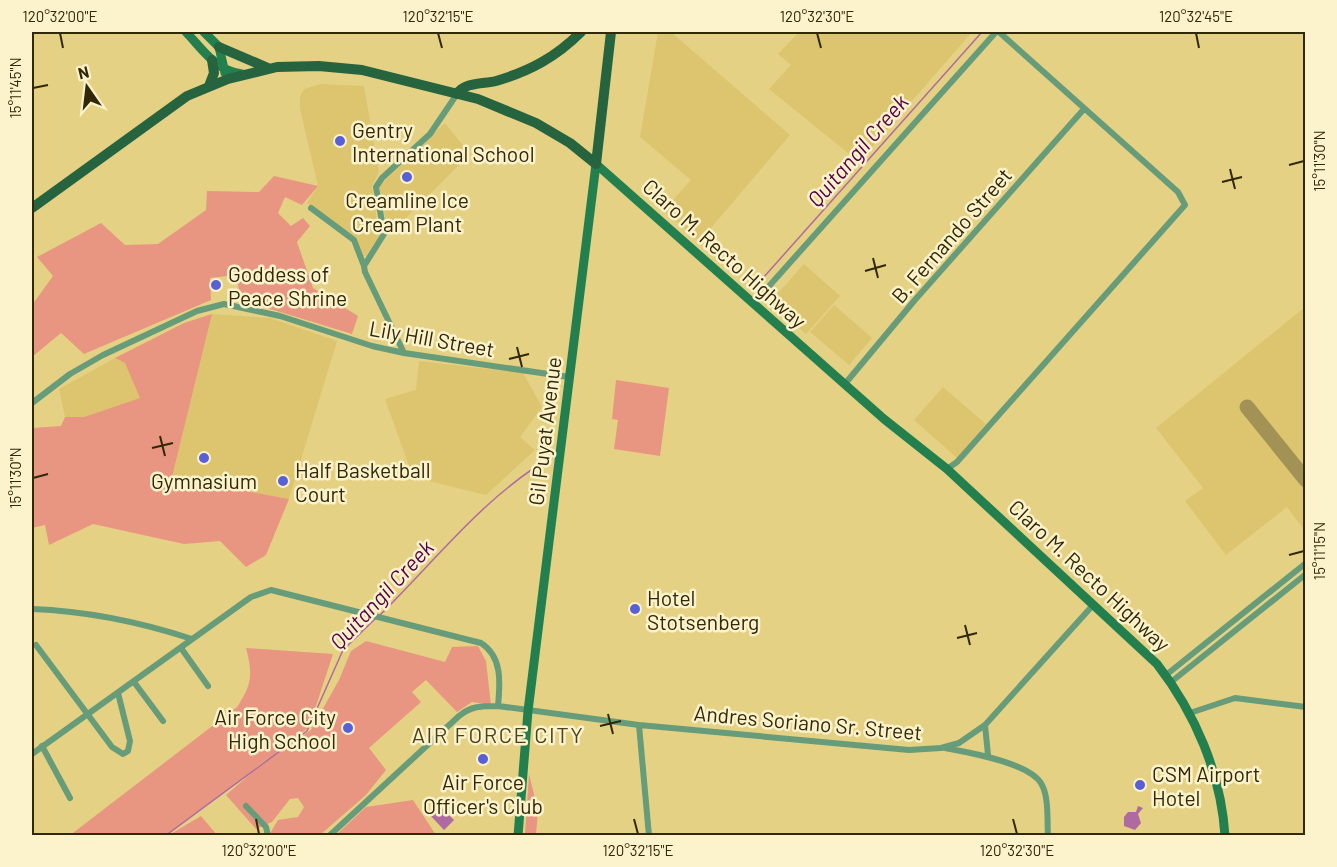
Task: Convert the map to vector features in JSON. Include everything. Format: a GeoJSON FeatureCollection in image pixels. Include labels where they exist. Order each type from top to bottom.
{"type":"FeatureCollection","features":[{"type":"Feature","properties":{"kind":"main road"},"geometry":{"type":"LineString","coordinates":[[186,32],[224,76]]}},
{"type":"Feature","properties":{"kind":"main road"},"geometry":{"type":"LineString","coordinates":[[204,32],[219,47],[269,69]]}},
{"type":"Feature","properties":{"kind":"main road"},"geometry":{"type":"LineString","coordinates":[[457,94],[463,87],[497,80],[532,68],[562,50],[581,32]]}},
{"type":"Feature","properties":{"kind":"main road","name":"Gil Puyat Avenue"},"geometry":{"type":"LineString","coordinates":[[518,836],[528,711],[611,32]]}},
{"type":"Feature","properties":{"kind":"main road"},"geometry":{"type":"LineString","coordinates":[[219,47],[224,76]]}},
{"type":"Feature","properties":{"kind":"main road"},"geometry":{"type":"LineString","coordinates":[[208,86],[214,73],[212,60]]}},
{"type":"Feature","properties":{"kind":"main road","name":"Claro M. Recto Highway"},"geometry":{"type":"LineString","coordinates":[[32,208],[174,104],[224,76],[269,69],[314,66],[362,70],[498,106],[536,123],[564,139],[596,164],[844,385],[947,469],[1135,641],[1168,678],[1190,713],[1216,782],[1225,836]]}},
{"type":"Feature","properties":{"kind":"street"},"geometry":{"type":"LineString","coordinates":[[753,304],[997,32],[1178,192],[1185,204],[957,462],[947,469]]}},
{"type":"Feature","properties":{"kind":"street"},"geometry":{"type":"LineString","coordinates":[[364,266],[384,234],[375,187],[434,129],[457,94]]}},
{"type":"Feature","properties":{"kind":"street","name":"B. Fernando Street"},"geometry":{"type":"LineString","coordinates":[[844,385],[914,301],[1084,109]]}},
{"type":"Feature","properties":{"kind":"street"},"geometry":{"type":"LineString","coordinates":[[311,208],[354,240],[384,315],[404,353]]}},
{"type":"Feature","properties":{"kind":"street","name":"Lily Hill Street"},"geometry":{"type":"LineString","coordinates":[[32,403],[70,374],[103,354],[213,305],[242,306],[372,346],[404,353],[569,377]]}},
{"type":"Feature","properties":{"kind":"street"},"geometry":{"type":"LineString","coordinates":[[1168,678],[1305,563]]}},
{"type":"Feature","properties":{"kind":"street"},"geometry":{"type":"LineString","coordinates":[[1168,678],[1305,574]]}},
{"type":"Feature","properties":{"kind":"street"},"geometry":{"type":"LineString","coordinates":[[32,753],[251,597],[263,591],[277,590],[485,646],[491,652],[501,675],[498,706]]}},
{"type":"Feature","properties":{"kind":"street"},"geometry":{"type":"LineString","coordinates":[[1266,595],[1272,601]]}},
{"type":"Feature","properties":{"kind":"street","name":"Andres Soriano Sr. Street"},"geometry":{"type":"LineString","coordinates":[[328,836],[469,708],[498,706],[639,725],[909,750],[941,748],[959,742],[986,725],[1094,604]]}},
{"type":"Feature","properties":{"kind":"street"},"geometry":{"type":"LineString","coordinates":[[32,609],[91,614],[161,629],[192,639]]}},
{"type":"Feature","properties":{"kind":"street"},"geometry":{"type":"LineString","coordinates":[[36,645],[112,747],[123,754],[128,751],[130,741],[118,693]]}},
{"type":"Feature","properties":{"kind":"street"},"geometry":{"type":"LineString","coordinates":[[181,648],[208,686]]}},
{"type":"Feature","properties":{"kind":"street"},"geometry":{"type":"LineString","coordinates":[[134,682],[163,722]]}},
{"type":"Feature","properties":{"kind":"street"},"geometry":{"type":"LineString","coordinates":[[1190,713],[1235,698],[1305,707]]}},
{"type":"Feature","properties":{"kind":"street"},"geometry":{"type":"LineString","coordinates":[[639,725],[649,836]]}},
{"type":"Feature","properties":{"kind":"street"},"geometry":{"type":"LineString","coordinates":[[986,725],[988,755]]}},
{"type":"Feature","properties":{"kind":"street"},"geometry":{"type":"LineString","coordinates":[[42,746],[70,798]]}},
{"type":"Feature","properties":{"kind":"street"},"geometry":{"type":"LineString","coordinates":[[941,748],[988,755],[1036,777],[1041,782],[1048,836]]}},
{"type":"Feature","properties":{"kind":"street"},"geometry":{"type":"LineString","coordinates":[[246,806],[266,827],[268,836]]}},
{"type":"Feature","properties":{"kind":"shaded area"},"geometry":{"type":"Polygon","coordinates":[[[658,32],[671,32],[790,135],[700,241],[663,211],[691,180],[640,137],[658,32]]]}},
{"type":"Feature","properties":{"kind":"shaded area"},"geometry":{"type":"Polygon","coordinates":[[[799,32],[972,32],[859,162],[769,89],[791,65],[778,54],[799,32]]]}},
{"type":"Feature","properties":{"kind":"shaded area","name":"Gentry International School"},"geometry":{"type":"Polygon","coordinates":[[[321,84],[364,86],[379,172],[372,186],[379,236],[366,256],[363,256],[356,237],[307,203],[318,186],[300,109],[300,96],[304,89],[321,84]]]}},
{"type":"Feature","properties":{"kind":"shaded area"},"geometry":{"type":"Polygon","coordinates":[[[445,123],[470,154],[394,230],[386,222],[379,186],[445,123]]]}},
{"type":"Feature","properties":{"kind":"shaded area"},"geometry":{"type":"Polygon","coordinates":[[[274,176],[318,186],[302,205],[285,197],[278,213],[291,226],[303,218],[310,226],[297,242],[313,288],[358,316],[352,334],[241,300],[236,275],[210,278],[211,300],[84,354],[61,333],[32,357],[32,305],[53,276],[37,257],[101,223],[125,245],[158,244],[206,210],[207,191],[259,192],[274,176]]]}},
{"type":"Feature","properties":{"kind":"shaded area"},"geometry":{"type":"Polygon","coordinates":[[[804,264],[840,296],[806,334],[770,302],[804,264]]]}},
{"type":"Feature","properties":{"kind":"shaded area"},"geometry":{"type":"Polygon","coordinates":[[[834,305],[872,338],[849,365],[810,332],[834,305]]]}},
{"type":"Feature","properties":{"kind":"shaded area"},"geometry":{"type":"Polygon","coordinates":[[[1305,307],[1305,531],[1287,507],[1226,555],[1185,501],[1203,488],[1156,428],[1305,307]]]}},
{"type":"Feature","properties":{"kind":"shaded area"},"geometry":{"type":"Polygon","coordinates":[[[212,314],[270,318],[337,341],[289,499],[172,477],[212,314]]]}},
{"type":"Feature","properties":{"kind":"shaded area"},"geometry":{"type":"Polygon","coordinates":[[[212,314],[172,477],[289,499],[266,555],[246,567],[220,541],[184,544],[93,524],[49,545],[45,525],[32,528],[32,428],[61,426],[65,417],[84,417],[140,398],[125,363],[115,358],[184,323],[212,314]]]}},
{"type":"Feature","properties":{"kind":"shaded area"},"geometry":{"type":"Polygon","coordinates":[[[115,358],[125,363],[141,398],[84,417],[65,417],[59,389],[115,358]]]}},
{"type":"Feature","properties":{"kind":"shaded area"},"geometry":{"type":"Polygon","coordinates":[[[419,361],[523,373],[542,407],[520,437],[535,450],[486,495],[413,477],[385,399],[416,390],[419,361]]]}},
{"type":"Feature","properties":{"kind":"shaded area"},"geometry":{"type":"Polygon","coordinates":[[[616,380],[669,388],[660,456],[614,449],[618,420],[612,419],[616,380]]]}},
{"type":"Feature","properties":{"kind":"shaded area"},"geometry":{"type":"Polygon","coordinates":[[[943,387],[986,424],[957,458],[914,420],[943,387]]]}},
{"type":"Feature","properties":{"kind":"shaded area","name":"Half Basketball Court"},"geometry":{"type":"Polygon","coordinates":[[[283,474],[288,476],[290,481],[288,486],[283,488],[278,486],[276,481],[278,476],[283,474]]]}},
{"type":"Feature","properties":{"kind":"shaded area"},"geometry":{"type":"Polygon","coordinates":[[[366,641],[445,662],[452,647],[478,646],[486,661],[491,705],[472,702],[457,712],[426,680],[412,692],[421,702],[369,748],[386,770],[366,795],[320,835],[269,835],[278,820],[298,817],[304,807],[298,798],[290,799],[272,822],[256,829],[226,795],[271,756],[168,835],[69,836],[237,707],[246,692],[250,679],[246,648],[333,654],[309,727],[272,756],[311,730],[339,680],[351,651],[366,641]]]}},
{"type":"Feature","properties":{"kind":"shaded area"},"geometry":{"type":"Polygon","coordinates":[[[529,774],[538,810],[536,835],[525,835],[529,774]]]}},
{"type":"Feature","properties":{"kind":"shaded area"},"geometry":{"type":"Polygon","coordinates":[[[413,800],[436,835],[336,835],[366,807],[413,800]]]}},
{"type":"Feature","properties":{"kind":"shaded area"},"geometry":{"type":"Polygon","coordinates":[[[439,805],[454,820],[444,830],[429,814],[439,805]]]}},
{"type":"Feature","properties":{"kind":"shaded area"},"geometry":{"type":"Polygon","coordinates":[[[1138,806],[1143,808],[1138,814],[1141,823],[1135,830],[1124,826],[1124,817],[1128,812],[1136,812],[1138,806]]]}},
{"type":"Feature","properties":{"kind":"shaded area"},"geometry":{"type":"Polygon","coordinates":[[[201,816],[217,835],[169,835],[201,816]]]}},
{"type":"Feature","properties":{"kind":"waterway","name":"Quitangil Creek"},"geometry":{"type":"LineString","coordinates":[[755,287],[982,32]]}},
{"type":"Feature","properties":{"kind":"waterway","name":"Quitangil Creek"},"geometry":{"type":"LineString","coordinates":[[380,615],[484,508],[530,471],[555,455]]}},
{"type":"Feature","properties":{"kind":"waterway","name":"Quitangil Creek"},"geometry":{"type":"LineString","coordinates":[[165,836],[307,731],[343,650],[376,618]]}},
{"type":"Feature","properties":{"kind":"taxiway"},"geometry":{"type":"LineString","coordinates":[[1247,407],[1306,480]]}},
{"type":"Feature","properties":{"kind":"place","name":"Gentry International School"},"geometry":{"type":"Point","coordinates":[340,141]}},
{"type":"Feature","properties":{"kind":"place","name":"Creamline Ice Cream Plant"},"geometry":{"type":"Point","coordinates":[407,177]}},
{"type":"Feature","properties":{"kind":"place","name":"Goddess of Peace Shrine"},"geometry":{"type":"Point","coordinates":[216,285]}},
{"type":"Feature","properties":{"kind":"place","name":"Gymnasium"},"geometry":{"type":"Point","coordinates":[204,458]}},
{"type":"Feature","properties":{"kind":"place","name":"Half Basketball Court"},"geometry":{"type":"Point","coordinates":[283,481]}},
{"type":"Feature","properties":{"kind":"place","name":"Hotel Stotsenberg"},"geometry":{"type":"Point","coordinates":[635,609]}},
{"type":"Feature","properties":{"kind":"place","name":"Air Force City High School"},"geometry":{"type":"Point","coordinates":[348,728]}},
{"type":"Feature","properties":{"kind":"place","name":"Air Force Officer's Club"},"geometry":{"type":"Point","coordinates":[483,759]}},
{"type":"Feature","properties":{"kind":"place","name":"CSM Airport Hotel"},"geometry":{"type":"Point","coordinates":[1140,785]}},
{"type":"Feature","properties":{"kind":"district","name":"AIR FORCE CITY"},"geometry":{"type":"Point","coordinates":[498,734]}}]}
